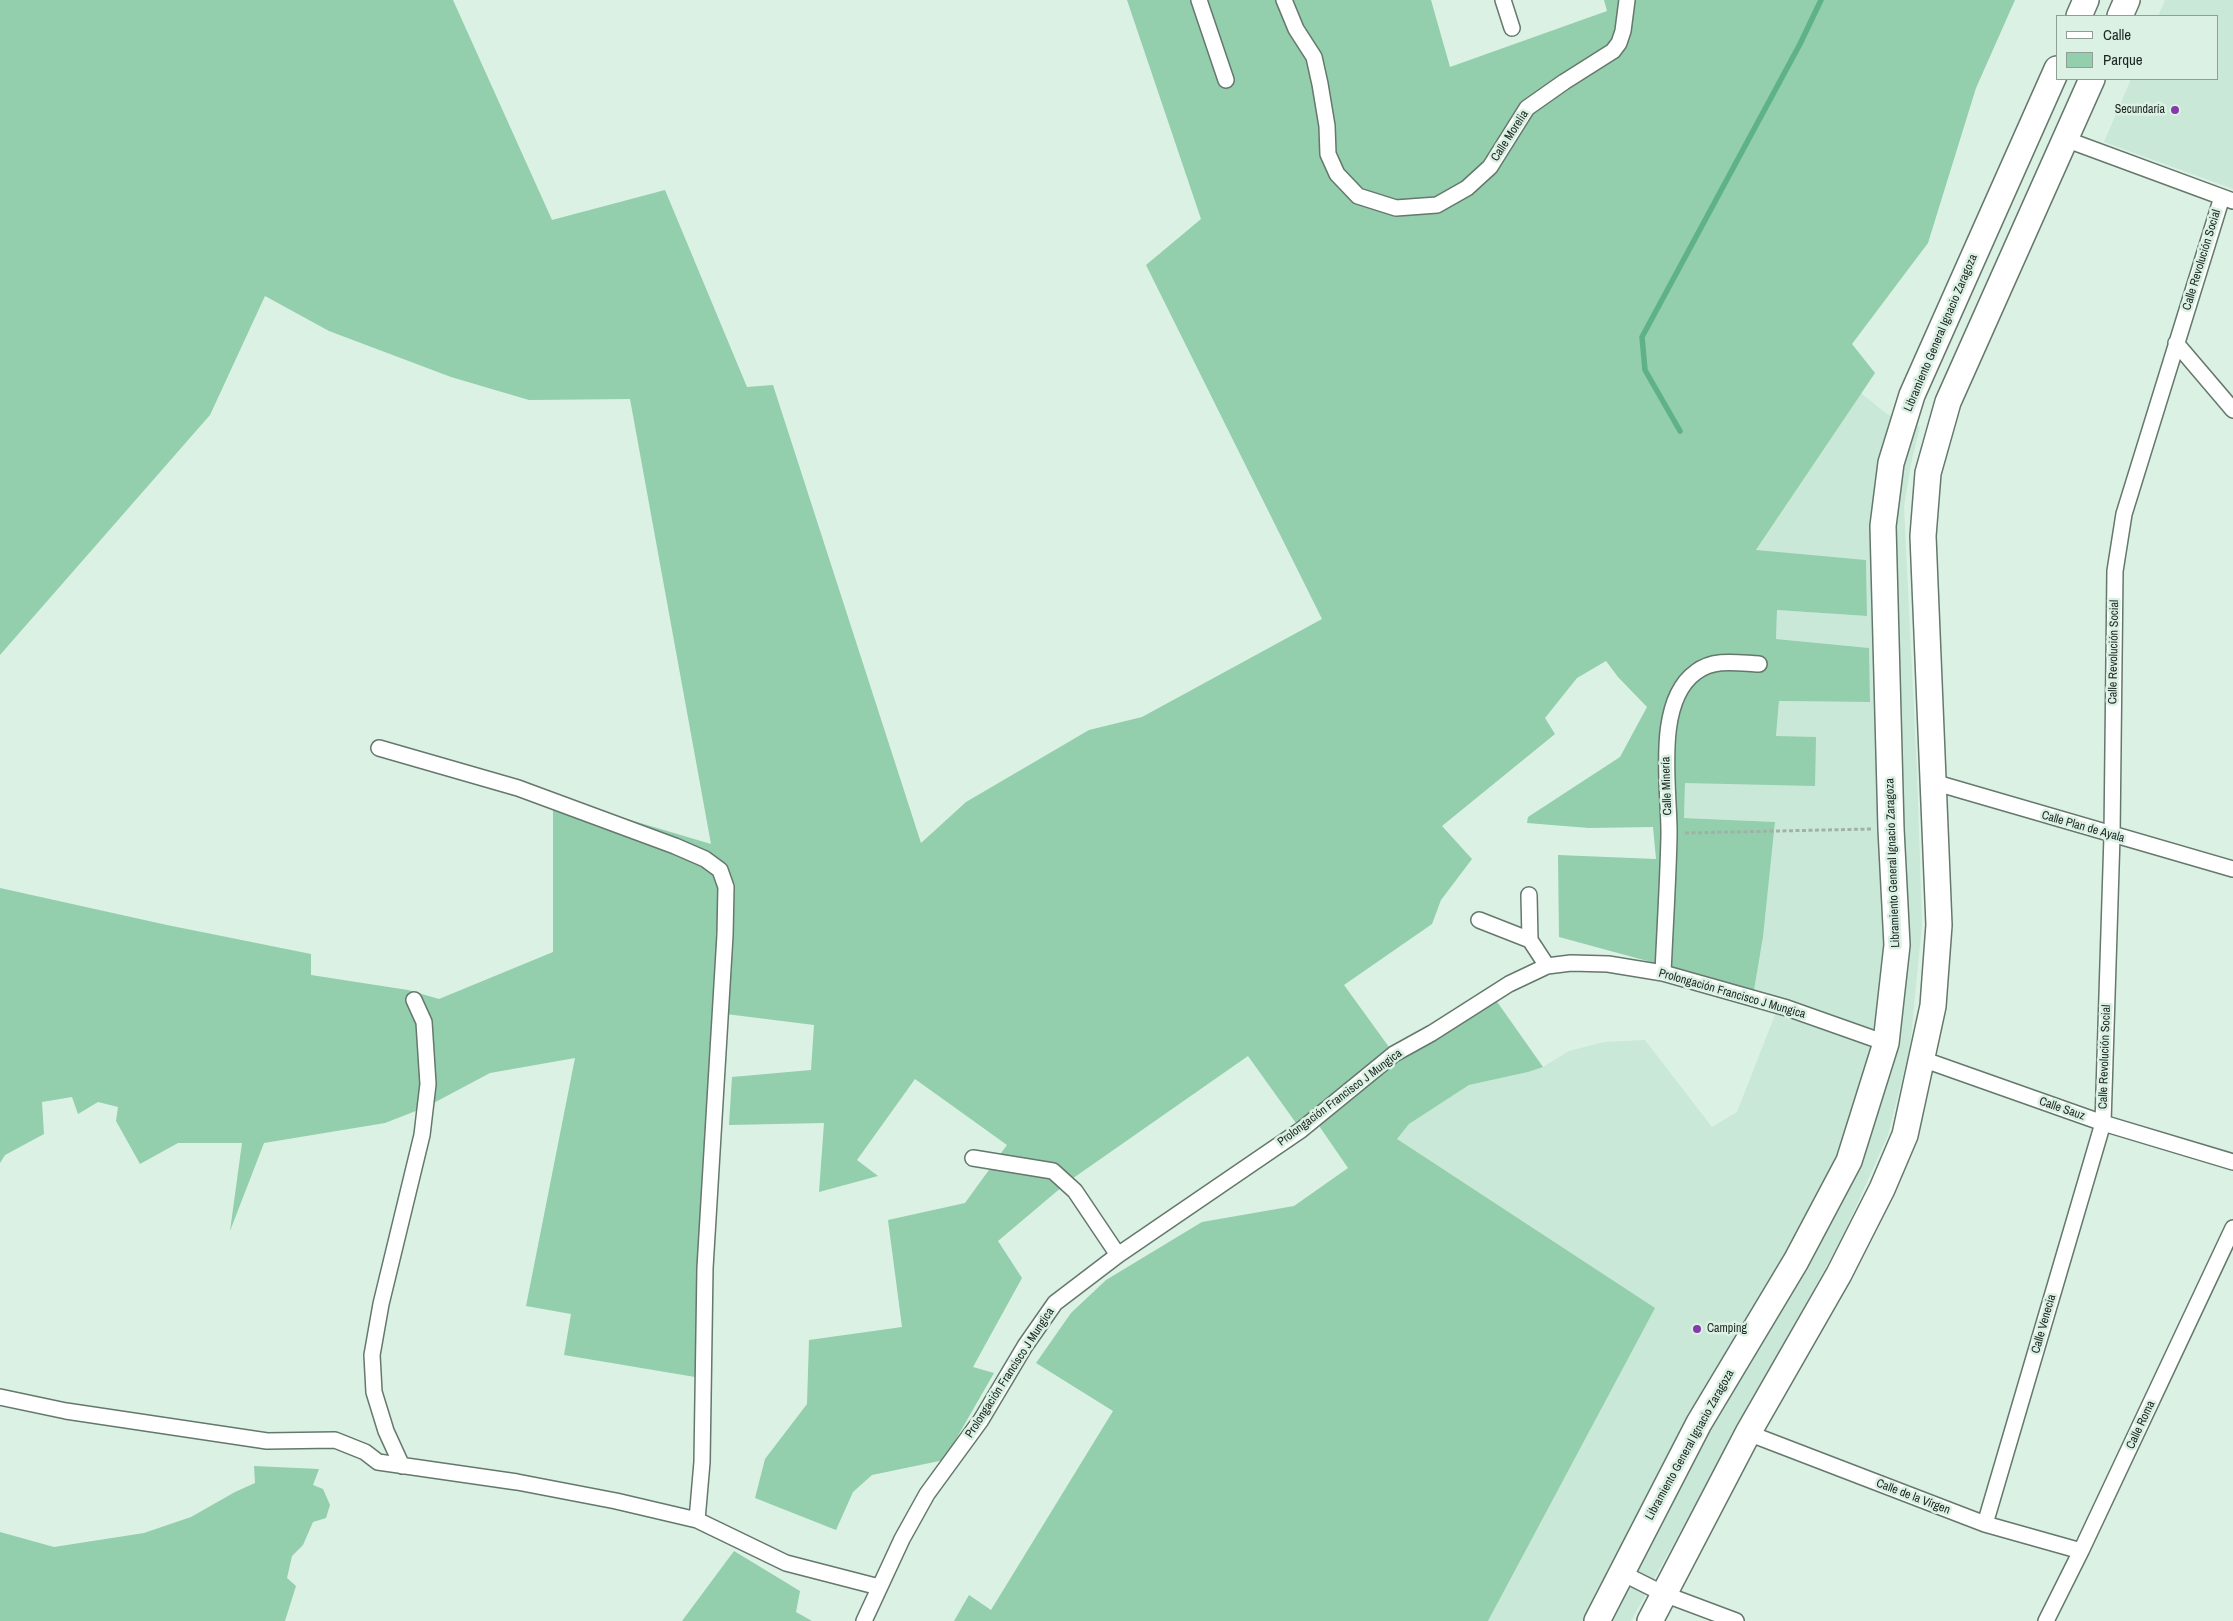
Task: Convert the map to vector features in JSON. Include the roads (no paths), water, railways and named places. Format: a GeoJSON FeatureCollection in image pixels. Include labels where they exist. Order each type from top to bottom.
{"type":"FeatureCollection","features":[{"type":"Feature","properties":{"kind":"main road"},"geometry":{"type":"LineString","coordinates":[[2079,15],[2086,0]]}},
{"type":"Feature","properties":{"kind":"main road"},"geometry":{"type":"LineString","coordinates":[[2120,15],[2127,0]]}},
{"type":"Feature","properties":{"kind":"main road","name":"Libramiento General Ignacio Zaragoza"},"geometry":{"type":"LineString","coordinates":[[1597,1621],[1699,1423],[1796,1262],[1849,1161],[1886,1043],[1897,945],[1891,829],[1883,526],[1891,463],[1912,395],[2056,71]]}},
{"type":"Feature","properties":{"kind":"main road"},"geometry":{"type":"LineString","coordinates":[[1650,1621],[1673,1598],[1748,1433],[1839,1274],[1882,1189],[1905,1135],[1933,1006],[1939,925],[1923,536],[1928,473],[1948,402],[2092,80]]}},
{"type":"Feature","properties":{"kind":"street"},"geometry":{"type":"LineString","coordinates":[[1199,0],[1226,80]]}},
{"type":"Feature","properties":{"kind":"street","name":"Calle Morelia"},"geometry":{"type":"LineString","coordinates":[[1284,0],[1296,29],[1314,57],[1327,126],[1328,154],[1337,174],[1358,196],[1396,208],[1437,205],[1473,183],[1490,167],[1527,108],[1613,51],[1619,43],[1623,30],[1627,0]]}},
{"type":"Feature","properties":{"kind":"street"},"geometry":{"type":"LineString","coordinates":[[1502,0],[1512,28]]}},
{"type":"Feature","properties":{"kind":"street"},"geometry":{"type":"LineString","coordinates":[[2065,139],[2228,199]]}},
{"type":"Feature","properties":{"kind":"street","name":"Calle Revolución Social"},"geometry":{"type":"LineString","coordinates":[[2103,1123],[2112,836],[2115,571],[2124,514],[2176,343],[2228,199]]}},
{"type":"Feature","properties":{"kind":"street"},"geometry":{"type":"LineString","coordinates":[[2176,343],[2233,410]]}},
{"type":"Feature","properties":{"kind":"street","name":"Calle Minería"},"geometry":{"type":"LineString","coordinates":[[1663,973],[1669,834],[1665,757],[1671,717],[1680,691],[1696,672],[1718,662],[1759,664]]}},
{"type":"Feature","properties":{"kind":"street"},"geometry":{"type":"LineString","coordinates":[[379,748],[518,788],[675,846],[705,859],[720,870],[726,887],[725,935],[705,1268],[702,1462],[697,1520]]}},
{"type":"Feature","properties":{"kind":"street","name":"Calle Plan de Ayala"},"geometry":{"type":"LineString","coordinates":[[1933,782],[2112,836],[2233,869]]}},
{"type":"Feature","properties":{"kind":"street"},"geometry":{"type":"LineString","coordinates":[[1529,895],[1530,940],[1547,966]]}},
{"type":"Feature","properties":{"kind":"street"},"geometry":{"type":"LineString","coordinates":[[1479,920],[1530,940]]}},
{"type":"Feature","properties":{"kind":"street","name":"Prolongación Francisco J Mungica"},"geometry":{"type":"LineString","coordinates":[[864,1621],[879,1587],[927,1494],[981,1420],[1025,1346],[1055,1303],[1118,1255],[1301,1130],[1394,1054],[1432,1033],[1509,984],[1547,966],[1571,963],[1608,964],[1663,973],[1787,1008],[1886,1043]]}},
{"type":"Feature","properties":{"kind":"street"},"geometry":{"type":"LineString","coordinates":[[402,1466],[386,1431],[374,1392],[372,1355],[381,1304],[422,1135],[428,1084],[424,1022],[414,1000]]}},
{"type":"Feature","properties":{"kind":"street","name":"Calle Sauz"},"geometry":{"type":"LineString","coordinates":[[1922,1059],[2103,1123],[2233,1162]]}},
{"type":"Feature","properties":{"kind":"street","name":"Calle Venecia"},"geometry":{"type":"LineString","coordinates":[[1985,1524],[2103,1123]]}},
{"type":"Feature","properties":{"kind":"street"},"geometry":{"type":"LineString","coordinates":[[973,1158],[1053,1171],[1075,1191],[1118,1255]]}},
{"type":"Feature","properties":{"kind":"street","name":"Calle Roma"},"geometry":{"type":"LineString","coordinates":[[2046,1621],[2081,1551],[2233,1228]]}},
{"type":"Feature","properties":{"kind":"street"},"geometry":{"type":"LineString","coordinates":[[0,1397],[66,1411],[267,1440],[335,1440],[365,1452],[378,1462],[516,1482],[616,1501],[697,1520],[786,1563],[879,1587]]}},
{"type":"Feature","properties":{"kind":"street","name":"Calle de la Vírgen"},"geometry":{"type":"LineString","coordinates":[[1748,1433],[1985,1524],[2081,1551]]}},
{"type":"Feature","properties":{"kind":"street"},"geometry":{"type":"LineString","coordinates":[[1622,1573],[1673,1598],[1736,1621]]}},
{"type":"Feature","properties":{"kind":"waterway"},"geometry":{"type":"LineString","coordinates":[[1680,431],[1645,370],[1642,337],[1800,44],[1821,0]]}},
{"type":"Feature","properties":{"kind":"place","name":"Secundaría"},"geometry":{"type":"Point","coordinates":[2175,110]}},
{"type":"Feature","properties":{"kind":"place","name":"Camping"},"geometry":{"type":"Point","coordinates":[1697,1329]}}]}
